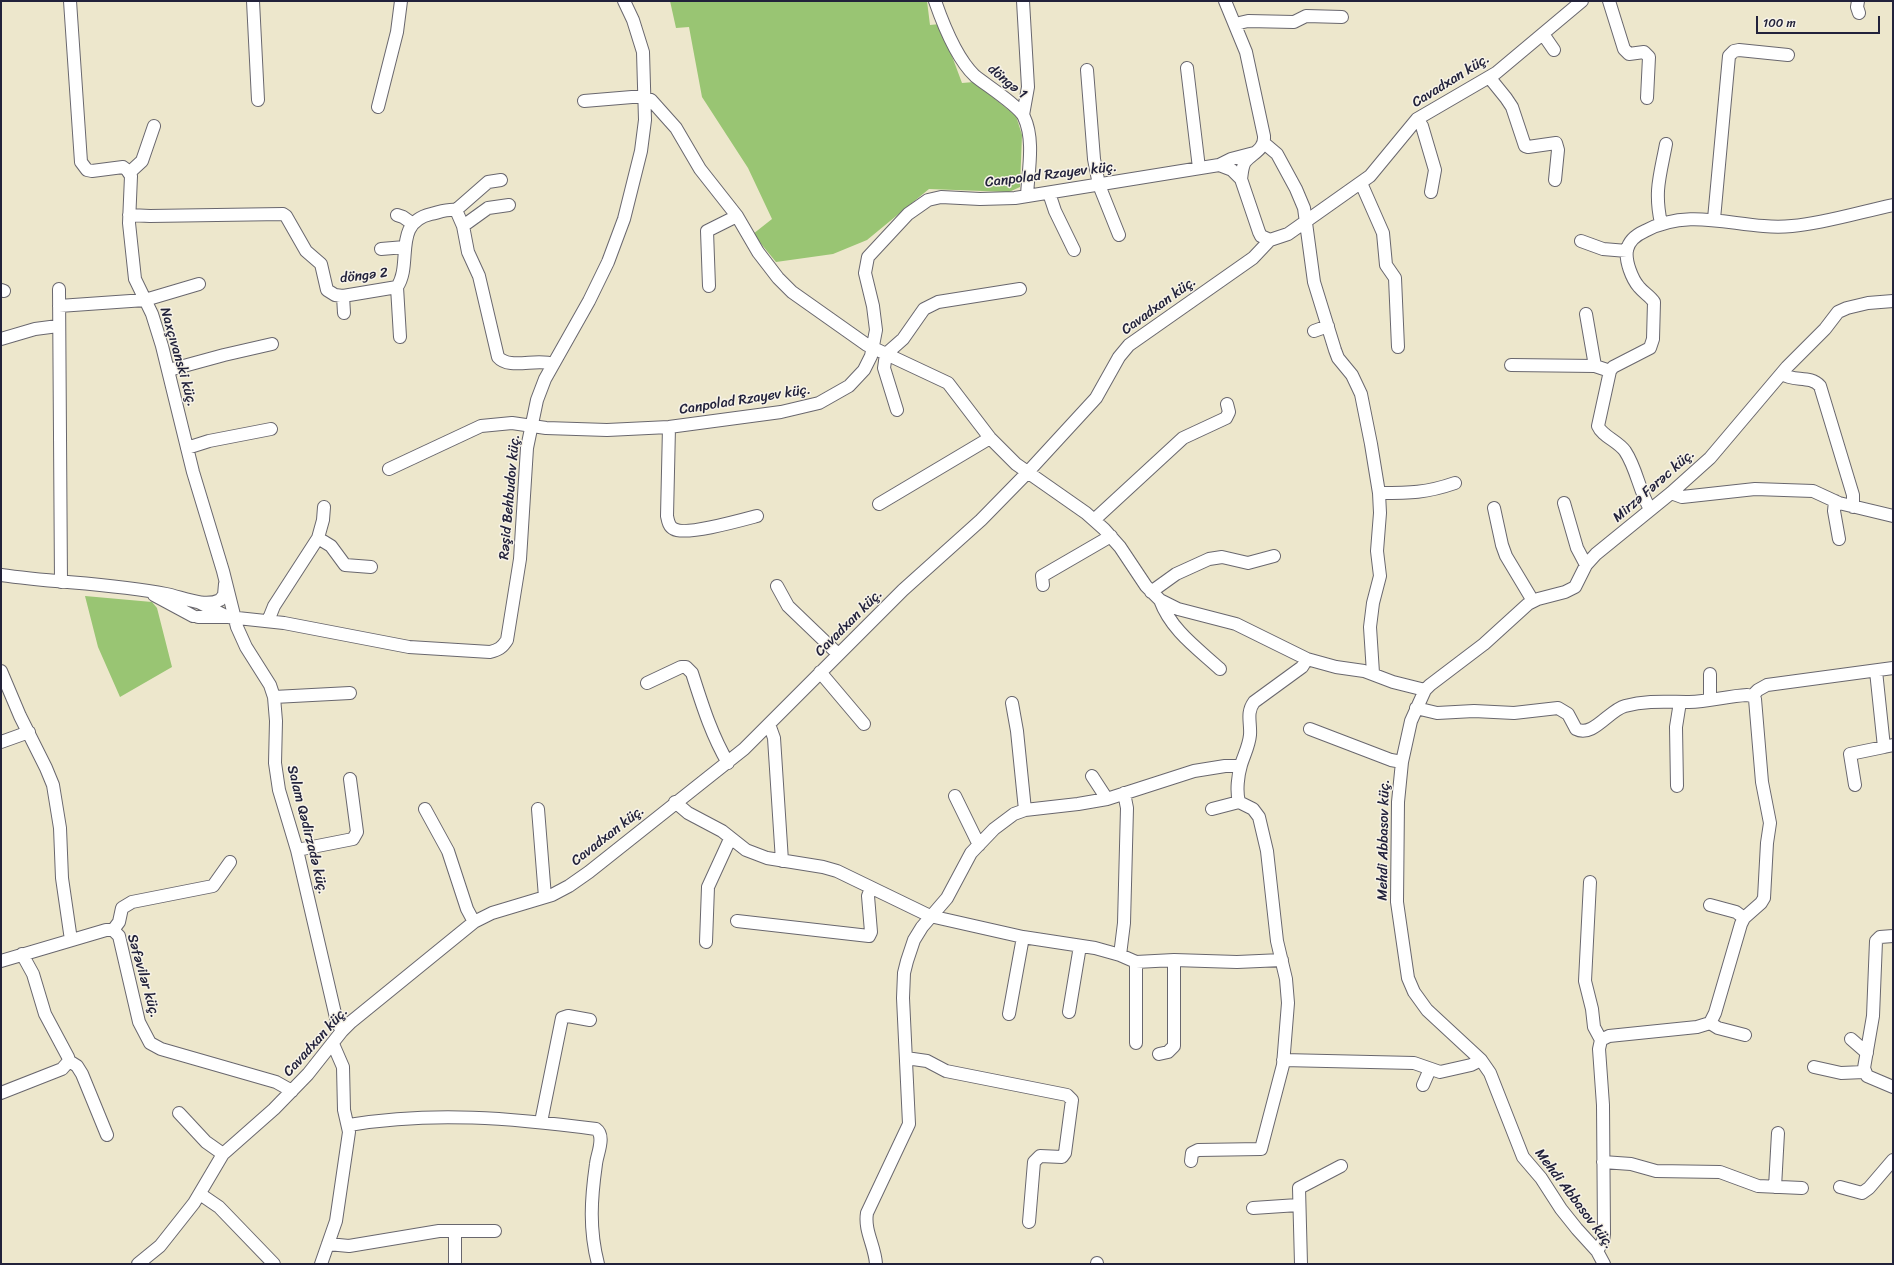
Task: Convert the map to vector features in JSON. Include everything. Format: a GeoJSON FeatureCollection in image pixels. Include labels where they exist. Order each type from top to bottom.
{"type":"FeatureCollection","features":[{"type":"Feature","properties":{"kind":"street"},"geometry":{"type":"LineString","coordinates":[[70,1],[81,162],[87,170],[92,171],[119,167],[127,170],[129,173],[142,161],[154,126]]}},
{"type":"Feature","properties":{"kind":"street"},"geometry":{"type":"LineString","coordinates":[[253,1],[258,100]]}},
{"type":"Feature","properties":{"kind":"street"},"geometry":{"type":"LineString","coordinates":[[378,107],[397,32],[401,1]]}},
{"type":"Feature","properties":{"kind":"street","name":"Rəşid Behbudov küç."},"geometry":{"type":"LineString","coordinates":[[195,616],[268,621],[415,648],[490,652],[498,650],[503,646],[507,640],[518,578],[525,467],[531,426],[540,389],[589,301],[617,240],[626,212],[644,136],[645,97],[641,42],[624,1]]}},
{"type":"Feature","properties":{"kind":"street","name":"döngə 1"},"geometry":{"type":"LineString","coordinates":[[935,1],[962,61],[974,75],[1023,115],[1028,128],[1029,150],[1027,196]]}},
{"type":"Feature","properties":{"kind":"street"},"geometry":{"type":"LineString","coordinates":[[1023,1],[1028,87],[1023,115]]}},
{"type":"Feature","properties":{"kind":"street"},"geometry":{"type":"LineString","coordinates":[[1225,1],[1250,64],[1264,136],[1264,144],[1243,165],[1241,179]]}},
{"type":"Feature","properties":{"kind":"street","name":"Cavadxan küç."},"geometry":{"type":"LineString","coordinates":[[138,1264],[167,1238],[200,1194],[217,1162],[223,1154],[292,1091],[320,1062],[342,1031],[439,949],[474,922],[492,913],[558,892],[589,872],[675,802],[728,763],[903,590],[981,520],[1027,473],[1096,398],[1119,358],[1129,345],[1253,258],[1270,240],[1288,234],[1361,183],[1382,163],[1417,119],[1489,78],[1582,1]]}},
{"type":"Feature","properties":{"kind":"street"},"geometry":{"type":"LineString","coordinates":[[1609,1],[1624,49],[1629,54],[1644,52],[1649,57],[1647,98]]}},
{"type":"Feature","properties":{"kind":"street"},"geometry":{"type":"LineString","coordinates":[[1235,24],[1248,21],[1294,22],[1306,16],[1342,17]]}},
{"type":"Feature","properties":{"kind":"street"},"geometry":{"type":"LineString","coordinates":[[1543,34],[1554,50]]}},
{"type":"Feature","properties":{"kind":"street"},"geometry":{"type":"LineString","coordinates":[[1714,219],[1730,56],[1734,51],[1739,50],[1788,55]]}},
{"type":"Feature","properties":{"kind":"street"},"geometry":{"type":"LineString","coordinates":[[1186,68],[1199,168]]}},
{"type":"Feature","properties":{"kind":"street"},"geometry":{"type":"LineString","coordinates":[[1087,70],[1094,158],[1099,185],[1119,235]]}},
{"type":"Feature","properties":{"kind":"street"},"geometry":{"type":"LineString","coordinates":[[1489,78],[1512,107],[1525,146],[1528,147],[1556,143],[1558,150],[1555,180]]}},
{"type":"Feature","properties":{"kind":"street"},"geometry":{"type":"LineString","coordinates":[[584,101],[645,97],[656,106],[676,128],[700,169],[737,216],[758,252],[773,272],[792,292],[858,340],[948,383],[990,438],[1027,473],[1094,520],[1111,536],[1156,596],[1167,616],[1179,632],[1220,669]]}},
{"type":"Feature","properties":{"kind":"street"},"geometry":{"type":"LineString","coordinates":[[1417,119],[1422,126],[1435,170],[1431,192]]}},
{"type":"Feature","properties":{"kind":"street"},"geometry":{"type":"LineString","coordinates":[[1264,144],[1277,154],[1296,188],[1307,221],[1314,282],[1338,358],[1352,376],[1361,394],[1372,444],[1379,493],[1380,513],[1377,551],[1380,576],[1372,608],[1370,627],[1373,673]]}},
{"type":"Feature","properties":{"kind":"street"},"geometry":{"type":"LineString","coordinates":[[1662,223],[1657,197],[1666,144]]}},
{"type":"Feature","properties":{"kind":"street","name":"Canpolad Rzayev küç."},"geometry":{"type":"LineString","coordinates":[[389,469],[481,426],[512,423],[546,428],[607,430],[669,428],[781,412],[819,404],[839,393],[859,377],[869,362],[873,348],[875,320],[866,279],[866,262],[872,251],[908,214],[922,203],[934,197],[995,199],[1027,196],[1219,165],[1231,159],[1254,153]]}},
{"type":"Feature","properties":{"kind":"street"},"geometry":{"type":"LineString","coordinates":[[1219,165],[1232,170],[1241,179],[1259,232],[1261,236],[1270,240]]}},
{"type":"Feature","properties":{"kind":"street","name":"Naxçıvanski küç."},"geometry":{"type":"LineString","coordinates":[[129,173],[131,181],[129,215],[135,279],[154,320],[169,370],[187,448],[225,581],[231,618]]}},
{"type":"Feature","properties":{"kind":"street"},"geometry":{"type":"LineString","coordinates":[[456,210],[488,182],[501,180]]}},
{"type":"Feature","properties":{"kind":"street"},"geometry":{"type":"LineString","coordinates":[[1361,183],[1383,232],[1386,265],[1395,278],[1398,347]]}},
{"type":"Feature","properties":{"kind":"street"},"geometry":{"type":"LineString","coordinates":[[1049,192],[1055,211],[1074,250]]}},
{"type":"Feature","properties":{"kind":"street"},"geometry":{"type":"LineString","coordinates":[[463,226],[488,208],[510,205]]}},
{"type":"Feature","properties":{"kind":"street"},"geometry":{"type":"LineString","coordinates":[[1650,509],[1630,458],[1619,444],[1602,433],[1598,426],[1610,371],[1613,367],[1646,352],[1652,344],[1653,339],[1654,302],[1635,280],[1631,271],[1627,251],[1635,236],[1662,223],[1676,221],[1714,219],[1769,227],[1793,226],[1893,205]]}},
{"type":"Feature","properties":{"kind":"street"},"geometry":{"type":"LineString","coordinates":[[397,215],[413,224],[427,215],[450,209],[456,210]]}},
{"type":"Feature","properties":{"kind":"street"},"geometry":{"type":"LineString","coordinates":[[456,210],[463,226],[468,252],[479,276],[498,357],[506,363],[542,361],[553,364]]}},
{"type":"Feature","properties":{"kind":"street","name":"döngə 2"},"geometry":{"type":"LineString","coordinates":[[129,215],[283,214],[286,216],[293,231],[306,250],[321,264],[327,290],[335,295],[344,296],[397,287],[402,277],[406,238],[413,224]]}},
{"type":"Feature","properties":{"kind":"street"},"geometry":{"type":"LineString","coordinates":[[709,286],[707,231],[737,216]]}},
{"type":"Feature","properties":{"kind":"street"},"geometry":{"type":"LineString","coordinates":[[1581,241],[1602,249],[1627,251]]}},
{"type":"Feature","properties":{"kind":"street"},"geometry":{"type":"LineString","coordinates":[[381,249],[405,247]]}},
{"type":"Feature","properties":{"kind":"street"},"geometry":{"type":"LineString","coordinates":[[59,306],[145,300],[199,284]]}},
{"type":"Feature","properties":{"kind":"street"},"geometry":{"type":"LineString","coordinates":[[397,287],[400,337]]}},
{"type":"Feature","properties":{"kind":"street"},"geometry":{"type":"LineString","coordinates":[[59,289],[58,326],[61,582]]}},
{"type":"Feature","properties":{"kind":"street"},"geometry":{"type":"LineString","coordinates":[[896,410],[884,368],[886,354],[903,339],[924,309],[931,304],[1020,289]]}},
{"type":"Feature","properties":{"kind":"street"},"geometry":{"type":"LineString","coordinates":[[344,296],[344,313]]}},
{"type":"Feature","properties":{"kind":"street","name":"Mirzə Fərəc küç."},"geometry":{"type":"LineString","coordinates":[[1425,690],[1484,644],[1533,601],[1565,592],[1575,587],[1586,565],[1596,554],[1671,493],[1710,458],[1782,374],[1825,329],[1838,312],[1847,308],[1868,303],[1893,301]]}},
{"type":"Feature","properties":{"kind":"street"},"geometry":{"type":"LineString","coordinates":[[1586,314],[1595,366]]}},
{"type":"Feature","properties":{"kind":"street"},"geometry":{"type":"LineString","coordinates":[[1,339],[36,329],[58,326]]}},
{"type":"Feature","properties":{"kind":"street"},"geometry":{"type":"LineString","coordinates":[[1314,331],[1328,326]]}},
{"type":"Feature","properties":{"kind":"street"},"geometry":{"type":"LineString","coordinates":[[169,370],[272,344]]}},
{"type":"Feature","properties":{"kind":"street"},"geometry":{"type":"LineString","coordinates":[[1511,364],[1595,366],[1610,371]]}},
{"type":"Feature","properties":{"kind":"street"},"geometry":{"type":"LineString","coordinates":[[1782,374],[1792,379],[1814,381],[1820,386],[1853,495],[1853,507]]}},
{"type":"Feature","properties":{"kind":"street"},"geometry":{"type":"LineString","coordinates":[[1094,520],[1183,438],[1226,418],[1229,412],[1227,404]]}},
{"type":"Feature","properties":{"kind":"street"},"geometry":{"type":"LineString","coordinates":[[669,428],[667,516],[672,529],[691,531],[757,516]]}},
{"type":"Feature","properties":{"kind":"street"},"geometry":{"type":"LineString","coordinates":[[187,448],[216,440],[271,430]]}},
{"type":"Feature","properties":{"kind":"street"},"geometry":{"type":"LineString","coordinates":[[879,504],[990,438]]}},
{"type":"Feature","properties":{"kind":"street"},"geometry":{"type":"LineString","coordinates":[[1379,493],[1417,493],[1456,483]]}},
{"type":"Feature","properties":{"kind":"street"},"geometry":{"type":"LineString","coordinates":[[1671,493],[1682,497],[1754,489],[1785,489],[1818,492],[1835,501],[1853,507],[1893,516]]}},
{"type":"Feature","properties":{"kind":"street"},"geometry":{"type":"LineString","coordinates":[[1835,501],[1834,511],[1839,539]]}},
{"type":"Feature","properties":{"kind":"street"},"geometry":{"type":"LineString","coordinates":[[1564,503],[1577,548],[1586,565]]}},
{"type":"Feature","properties":{"kind":"street"},"geometry":{"type":"LineString","coordinates":[[268,621],[274,606],[318,538],[323,520],[324,507]]}},
{"type":"Feature","properties":{"kind":"street"},"geometry":{"type":"LineString","coordinates":[[1494,508],[1502,545],[1506,556],[1533,601]]}},
{"type":"Feature","properties":{"kind":"street"},"geometry":{"type":"LineString","coordinates":[[1043,585],[1042,576],[1111,536]]}},
{"type":"Feature","properties":{"kind":"street"},"geometry":{"type":"LineString","coordinates":[[318,538],[331,546],[345,565],[371,567]]}},
{"type":"Feature","properties":{"kind":"street"},"geometry":{"type":"LineString","coordinates":[[1156,596],[1176,574],[1209,559],[1222,557],[1248,563],[1274,556]]}},
{"type":"Feature","properties":{"kind":"street"},"geometry":{"type":"LineString","coordinates":[[1,575],[144,590],[181,597],[199,603],[231,618]]}},
{"type":"Feature","properties":{"kind":"street"},"geometry":{"type":"LineString","coordinates":[[195,616],[190,613],[192,604],[220,600],[225,592],[225,581]]}},
{"type":"Feature","properties":{"kind":"street"},"geometry":{"type":"LineString","coordinates":[[777,586],[788,606],[838,654]]}},
{"type":"Feature","properties":{"kind":"street"},"geometry":{"type":"LineString","coordinates":[[144,590],[195,616]]}},
{"type":"Feature","properties":{"kind":"street"},"geometry":{"type":"LineString","coordinates":[[1156,596],[1178,609],[1236,624],[1307,660],[1373,673],[1393,682],[1425,690]]}},
{"type":"Feature","properties":{"kind":"street","name":"Salam Qədirzadə küç."},"geometry":{"type":"LineString","coordinates":[[231,618],[246,647],[270,685],[274,697],[276,721],[275,752],[277,777],[282,802],[297,850],[337,1022],[342,1031]]}},
{"type":"Feature","properties":{"kind":"street"},"geometry":{"type":"LineString","coordinates":[[1239,802],[1238,790],[1240,766],[1248,746],[1250,734],[1250,707],[1254,702],[1302,667],[1307,660]]}},
{"type":"Feature","properties":{"kind":"street"},"geometry":{"type":"LineString","coordinates":[[648,682],[681,667],[689,669],[692,673],[708,722],[718,746],[728,763]]}},
{"type":"Feature","properties":{"kind":"street"},"geometry":{"type":"LineString","coordinates":[[1416,708],[1437,713],[1474,711],[1514,713],[1558,708],[1568,714],[1576,729],[1586,732],[1621,707],[1651,702],[1680,702],[1710,700],[1736,696],[1752,696],[1758,690],[1767,685],[1893,668]]}},
{"type":"Feature","properties":{"kind":"street"},"geometry":{"type":"LineString","coordinates":[[1855,785],[1850,754],[1888,746],[1876,671]]}},
{"type":"Feature","properties":{"kind":"street"},"geometry":{"type":"LineString","coordinates":[[1,672],[53,785],[60,828],[62,878],[71,940]]}},
{"type":"Feature","properties":{"kind":"street"},"geometry":{"type":"LineString","coordinates":[[820,672],[864,724]]}},
{"type":"Feature","properties":{"kind":"street"},"geometry":{"type":"LineString","coordinates":[[1710,674],[1710,700]]}},
{"type":"Feature","properties":{"kind":"street","name":"Mehdi Abbasov küç."},"geometry":{"type":"LineString","coordinates":[[1425,690],[1416,708],[1405,740],[1397,820],[1397,902],[1408,978],[1420,1001],[1481,1060],[1490,1073],[1495,1082],[1523,1157],[1542,1178],[1577,1229],[1597,1251],[1604,1264]]}},
{"type":"Feature","properties":{"kind":"street"},"geometry":{"type":"LineString","coordinates":[[274,697],[350,693]]}},
{"type":"Feature","properties":{"kind":"street"},"geometry":{"type":"LineString","coordinates":[[1600,1040],[1609,1036],[1697,1027],[1710,1023],[1715,1013],[1744,918],[1762,903],[1764,898],[1767,843],[1770,823],[1762,782],[1756,709],[1752,696]]}},
{"type":"Feature","properties":{"kind":"street"},"geometry":{"type":"LineString","coordinates":[[1677,786],[1676,727],[1680,702]]}},
{"type":"Feature","properties":{"kind":"street"},"geometry":{"type":"LineString","coordinates":[[1012,703],[1017,731],[1025,810]]}},
{"type":"Feature","properties":{"kind":"street"},"geometry":{"type":"LineString","coordinates":[[769,724],[774,738],[782,861]]}},
{"type":"Feature","properties":{"kind":"street"},"geometry":{"type":"LineString","coordinates":[[1310,729],[1391,760],[1402,762]]}},
{"type":"Feature","properties":{"kind":"street"},"geometry":{"type":"LineString","coordinates":[[1,742],[29,732]]}},
{"type":"Feature","properties":{"kind":"street"},"geometry":{"type":"LineString","coordinates":[[876,1264],[874,1251],[867,1232],[867,1213],[909,1124],[903,998],[904,973],[914,940],[930,916],[947,898],[963,865],[979,844],[1003,820],[1025,810],[1107,799],[1194,771],[1225,766],[1240,766]]}},
{"type":"Feature","properties":{"kind":"street"},"geometry":{"type":"LineString","coordinates":[[1092,776],[1107,799]]}},
{"type":"Feature","properties":{"kind":"street"},"geometry":{"type":"LineString","coordinates":[[297,850],[353,839],[356,836],[357,832],[350,779]]}},
{"type":"Feature","properties":{"kind":"street"},"geometry":{"type":"LineString","coordinates":[[1120,955],[1124,923],[1127,808],[1124,793]]}},
{"type":"Feature","properties":{"kind":"street"},"geometry":{"type":"LineString","coordinates":[[955,796],[979,844]]}},
{"type":"Feature","properties":{"kind":"street"},"geometry":{"type":"LineString","coordinates":[[675,802],[688,813],[722,831],[730,839],[746,850],[767,858],[823,867],[930,916],[1023,937],[1080,946],[1120,955],[1136,962],[1174,960],[1237,962],[1282,960]]}},
{"type":"Feature","properties":{"kind":"street"},"geometry":{"type":"LineString","coordinates":[[1191,1161],[1192,1153],[1198,1150],[1261,1149],[1264,1144],[1283,1060],[1288,1003],[1286,979],[1277,941],[1267,852],[1259,817],[1253,809],[1239,802],[1212,810]]}},
{"type":"Feature","properties":{"kind":"street"},"geometry":{"type":"LineString","coordinates":[[425,809],[448,851],[467,909],[474,922]]}},
{"type":"Feature","properties":{"kind":"street"},"geometry":{"type":"LineString","coordinates":[[538,809],[545,897]]}},
{"type":"Feature","properties":{"kind":"street"},"geometry":{"type":"LineString","coordinates":[[706,942],[708,887],[730,839]]}},
{"type":"Feature","properties":{"kind":"street"},"geometry":{"type":"LineString","coordinates":[[113,930],[119,922],[122,908],[132,902],[213,886],[230,862]]}},
{"type":"Feature","properties":{"kind":"street"},"geometry":{"type":"LineString","coordinates":[[1590,882],[1585,981],[1592,1009],[1594,1027],[1600,1040],[1599,1049],[1603,1105],[1604,1234],[1603,1241],[1597,1251]]}},
{"type":"Feature","properties":{"kind":"street"},"geometry":{"type":"LineString","coordinates":[[737,921],[869,936],[871,932],[868,896],[871,888]]}},
{"type":"Feature","properties":{"kind":"street"},"geometry":{"type":"LineString","coordinates":[[1710,905],[1728,909],[1744,918]]}},
{"type":"Feature","properties":{"kind":"street","name":"Səfəvilər küç."},"geometry":{"type":"LineString","coordinates":[[1,961],[106,930],[113,930],[118,936],[135,1012],[150,1043],[161,1049],[276,1082],[292,1091]]}},
{"type":"Feature","properties":{"kind":"street"},"geometry":{"type":"LineString","coordinates":[[1864,1072],[1873,1016],[1876,941],[1880,937],[1893,936]]}},
{"type":"Feature","properties":{"kind":"street"},"geometry":{"type":"LineString","coordinates":[[1009,1014],[1023,937]]}},
{"type":"Feature","properties":{"kind":"street"},"geometry":{"type":"LineString","coordinates":[[1069,1012],[1080,946]]}},
{"type":"Feature","properties":{"kind":"street"},"geometry":{"type":"LineString","coordinates":[[22,954],[33,974],[45,1014],[69,1061],[76,1066],[82,1074],[107,1135]]}},
{"type":"Feature","properties":{"kind":"street"},"geometry":{"type":"LineString","coordinates":[[1159,1054],[1168,1052],[1174,1046],[1174,960]]}},
{"type":"Feature","properties":{"kind":"street"},"geometry":{"type":"LineString","coordinates":[[1136,962],[1136,1043]]}},
{"type":"Feature","properties":{"kind":"street"},"geometry":{"type":"LineString","coordinates":[[541,1122],[562,1018],[568,1016],[590,1020]]}},
{"type":"Feature","properties":{"kind":"street"},"geometry":{"type":"LineString","coordinates":[[1710,1023],[1718,1028],[1745,1035]]}},
{"type":"Feature","properties":{"kind":"street"},"geometry":{"type":"LineString","coordinates":[[1851,1039],[1867,1053]]}},
{"type":"Feature","properties":{"kind":"street"},"geometry":{"type":"LineString","coordinates":[[321,1264],[338,1206],[348,1143],[348,1125],[344,1110],[343,1067],[341,1059],[333,1044]]}},
{"type":"Feature","properties":{"kind":"street"},"geometry":{"type":"LineString","coordinates":[[906,1058],[921,1059],[946,1071],[1034,1088],[1071,1098],[1072,1100],[1065,1153],[1062,1157],[1040,1156],[1034,1162],[1029,1222]]}},
{"type":"Feature","properties":{"kind":"street"},"geometry":{"type":"LineString","coordinates":[[1283,1060],[1414,1063],[1440,1072],[1453,1070],[1481,1060]]}},
{"type":"Feature","properties":{"kind":"street"},"geometry":{"type":"LineString","coordinates":[[1,1093],[62,1069],[69,1061]]}},
{"type":"Feature","properties":{"kind":"street"},"geometry":{"type":"LineString","coordinates":[[1814,1067],[1841,1073],[1864,1072],[1874,1080],[1893,1086]]}},
{"type":"Feature","properties":{"kind":"street"},"geometry":{"type":"LineString","coordinates":[[1423,1085],[1430,1069]]}},
{"type":"Feature","properties":{"kind":"street"},"geometry":{"type":"LineString","coordinates":[[179,1112],[206,1142],[223,1154]]}},
{"type":"Feature","properties":{"kind":"street"},"geometry":{"type":"LineString","coordinates":[[348,1125],[375,1121],[457,1116],[541,1122],[596,1129],[600,1134],[591,1213],[592,1237],[598,1264]]}},
{"type":"Feature","properties":{"kind":"street"},"geometry":{"type":"LineString","coordinates":[[1775,1187],[1778,1133]]}},
{"type":"Feature","properties":{"kind":"street"},"geometry":{"type":"LineString","coordinates":[[1840,1187],[1862,1193],[1869,1188],[1893,1160]]}},
{"type":"Feature","properties":{"kind":"street"},"geometry":{"type":"LineString","coordinates":[[1603,1162],[1631,1164],[1656,1171],[1725,1173],[1751,1184],[1802,1188]]}},
{"type":"Feature","properties":{"kind":"street"},"geometry":{"type":"LineString","coordinates":[[1301,1264],[1298,1191],[1302,1185],[1341,1166]]}},
{"type":"Feature","properties":{"kind":"street"},"geometry":{"type":"LineString","coordinates":[[200,1194],[219,1207],[274,1264]]}},
{"type":"Feature","properties":{"kind":"street"},"geometry":{"type":"LineString","coordinates":[[1253,1208],[1298,1205]]}},
{"type":"Feature","properties":{"kind":"street"},"geometry":{"type":"LineString","coordinates":[[328,1244],[349,1246],[439,1231],[495,1231]]}},
{"type":"Feature","properties":{"kind":"street"},"geometry":{"type":"LineString","coordinates":[[455,1231],[456,1264]]}},
{"type":"Feature","properties":{"kind":"green space"},"geometry":{"type":"Polygon","coordinates":[[[670,1],[927,1],[930,25],[940,24],[962,83],[974,82],[1016,116],[1022,135],[1020,187],[1009,192],[929,189],[867,240],[833,254],[776,262],[753,234],[772,219],[748,168],[702,97],[689,27],[676,28],[670,1]]]}},
{"type":"Feature","properties":{"kind":"green space"},"geometry":{"type":"Polygon","coordinates":[[[85,596],[152,602],[157,608],[172,667],[120,697],[98,647],[85,596]]]}}]}
